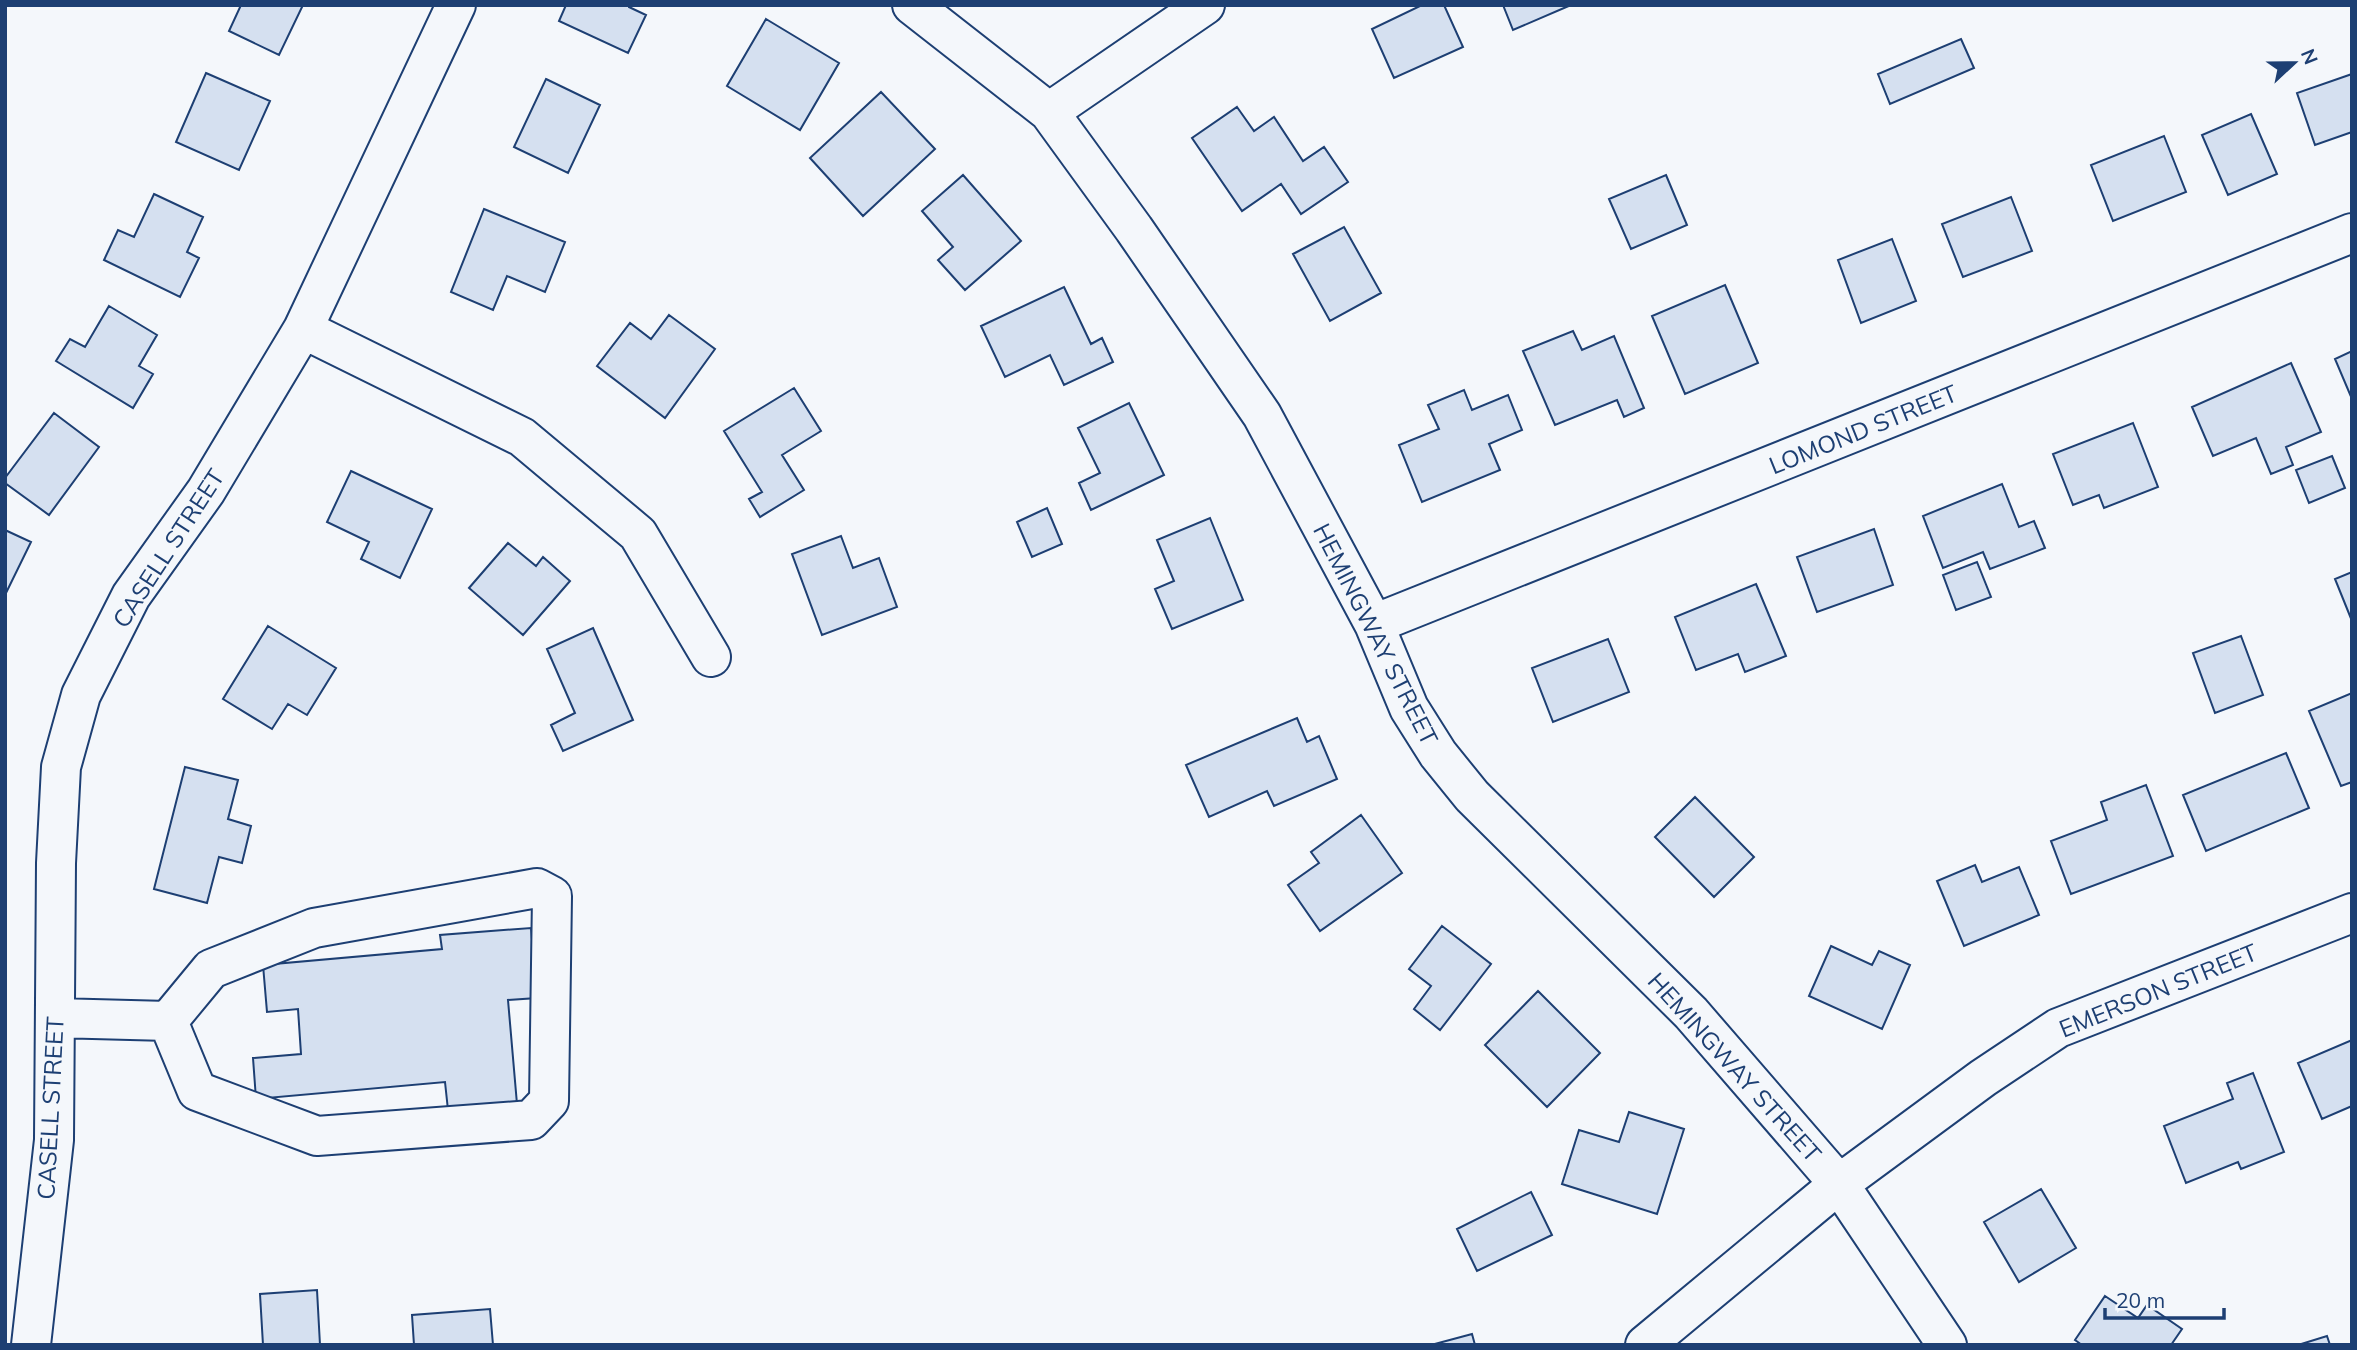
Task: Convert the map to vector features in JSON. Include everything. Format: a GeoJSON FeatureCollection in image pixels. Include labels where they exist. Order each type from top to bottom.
{"type":"FeatureCollection","features":[{"type":"Feature","properties":{"kind":"street","name":"CASELL STREET"},"geometry":{"type":"LineString","coordinates":[[31,1345],[54,1140],[56,863],[61,767],[81,695],[131,596],[206,491],[303,329],[456,5]]}},
{"type":"Feature","properties":{"kind":"street","name":"HEMINGWAY STREET"},"geometry":{"type":"LineString","coordinates":[[912,5],[1049,112],[1134,229],[1262,415],[1374,624],[1409,708],[1438,754],[1472,796],[1691,1013],[1839,1184],[1947,1345]]}},
{"type":"Feature","properties":{"kind":"street"},"geometry":{"type":"LineString","coordinates":[[1049,112],[1205,5]]}},
{"type":"Feature","properties":{"kind":"street","name":"LOMOND STREET"},"geometry":{"type":"LineString","coordinates":[[1374,624],[2352,233]]}},
{"type":"Feature","properties":{"kind":"street"},"geometry":{"type":"LineString","coordinates":[[303,329],[522,437],[638,534],[711,657]]}},
{"type":"Feature","properties":{"kind":"street"},"geometry":{"type":"LineString","coordinates":[[537,888],[552,896],[549,1101],[531,1120],[317,1136],[198,1091],[168,1021],[211,968],[314,928],[537,888]]}},
{"type":"Feature","properties":{"kind":"street","name":"EMERSON STREET"},"geometry":{"type":"LineString","coordinates":[[1645,1345],[1839,1184],[1983,1078],[2058,1028],[2352,913]]}},
{"type":"Feature","properties":{"kind":"street"},"geometry":{"type":"LineString","coordinates":[[55,1018],[168,1021]]}},
{"type":"Feature","properties":{"kind":"building"},"geometry":{"type":"Polygon","coordinates":[[[241,5],[303,5],[279,55],[229,31],[241,5]]]}},
{"type":"Feature","properties":{"kind":"building"},"geometry":{"type":"Polygon","coordinates":[[[566,5],[629,5],[646,15],[628,53],[559,21],[566,5]]]}},
{"type":"Feature","properties":{"kind":"building"},"geometry":{"type":"Polygon","coordinates":[[[1422,5],[1444,5],[1463,47],[1394,78],[1372,29],[1422,5]]]}},
{"type":"Feature","properties":{"kind":"building"},"geometry":{"type":"Polygon","coordinates":[[[1503,5],[1571,5],[1513,30],[1503,5]]]}},
{"type":"Feature","properties":{"kind":"building"},"geometry":{"type":"Polygon","coordinates":[[[766,19],[839,63],[800,130],[727,86],[766,19]]]}},
{"type":"Feature","properties":{"kind":"building"},"geometry":{"type":"Polygon","coordinates":[[[1961,39],[1974,68],[1890,104],[1878,74],[1961,39]]]}},
{"type":"Feature","properties":{"kind":"building"},"geometry":{"type":"Polygon","coordinates":[[[206,73],[270,101],[239,170],[176,142],[206,73]]]}},
{"type":"Feature","properties":{"kind":"building"},"geometry":{"type":"Polygon","coordinates":[[[2352,74],[2352,132],[2315,145],[2297,93],[2352,74]]]}},
{"type":"Feature","properties":{"kind":"building"},"geometry":{"type":"Polygon","coordinates":[[[546,79],[600,105],[568,173],[514,147],[546,79]]]}},
{"type":"Feature","properties":{"kind":"building"},"geometry":{"type":"Polygon","coordinates":[[[881,92],[935,149],[863,216],[810,158],[881,92]]]}},
{"type":"Feature","properties":{"kind":"building"},"geometry":{"type":"Polygon","coordinates":[[[1237,107],[1254,131],[1274,117],[1303,161],[1324,147],[1348,182],[1301,214],[1281,184],[1242,211],[1192,138],[1237,107]]]}},
{"type":"Feature","properties":{"kind":"building"},"geometry":{"type":"Polygon","coordinates":[[[2251,114],[2277,174],[2228,195],[2202,135],[2251,114]]]}},
{"type":"Feature","properties":{"kind":"building"},"geometry":{"type":"Polygon","coordinates":[[[2164,136],[2186,192],[2113,221],[2091,165],[2164,136]]]}},
{"type":"Feature","properties":{"kind":"building"},"geometry":{"type":"Polygon","coordinates":[[[963,175],[1021,241],[965,290],[938,260],[953,247],[922,211],[963,175]]]}},
{"type":"Feature","properties":{"kind":"building"},"geometry":{"type":"Polygon","coordinates":[[[1666,175],[1687,225],[1631,249],[1609,199],[1666,175]]]}},
{"type":"Feature","properties":{"kind":"building"},"geometry":{"type":"Polygon","coordinates":[[[154,194],[203,217],[187,252],[199,258],[180,297],[104,260],[118,230],[134,237],[154,194]]]}},
{"type":"Feature","properties":{"kind":"building"},"geometry":{"type":"Polygon","coordinates":[[[2011,197],[2032,251],[1963,277],[1942,224],[2011,197]]]}},
{"type":"Feature","properties":{"kind":"building"},"geometry":{"type":"Polygon","coordinates":[[[484,209],[565,242],[545,292],[507,276],[493,310],[451,292],[484,209]]]}},
{"type":"Feature","properties":{"kind":"building"},"geometry":{"type":"Polygon","coordinates":[[[1344,227],[1381,293],[1330,321],[1293,254],[1344,227]]]}},
{"type":"Feature","properties":{"kind":"building"},"geometry":{"type":"Polygon","coordinates":[[[1892,239],[1916,301],[1861,323],[1838,260],[1892,239]]]}},
{"type":"Feature","properties":{"kind":"building"},"geometry":{"type":"Polygon","coordinates":[[[1725,285],[1758,363],[1685,394],[1652,316],[1725,285]]]}},
{"type":"Feature","properties":{"kind":"building"},"geometry":{"type":"Polygon","coordinates":[[[1064,287],[1091,344],[1102,338],[1113,362],[1064,385],[1050,355],[1005,377],[981,326],[1064,287]]]}},
{"type":"Feature","properties":{"kind":"building"},"geometry":{"type":"Polygon","coordinates":[[[109,306],[157,335],[139,366],[153,374],[133,408],[56,361],[70,339],[85,347],[109,306]]]}},
{"type":"Feature","properties":{"kind":"building"},"geometry":{"type":"Polygon","coordinates":[[[669,315],[715,349],[665,418],[597,366],[630,323],[651,339],[669,315]]]}},
{"type":"Feature","properties":{"kind":"building"},"geometry":{"type":"Polygon","coordinates":[[[1573,331],[1582,350],[1614,336],[1644,408],[1624,417],[1617,400],[1555,425],[1523,351],[1573,331]]]}},
{"type":"Feature","properties":{"kind":"building"},"geometry":{"type":"Polygon","coordinates":[[[2352,351],[2352,399],[2335,359],[2352,351]]]}},
{"type":"Feature","properties":{"kind":"building"},"geometry":{"type":"Polygon","coordinates":[[[2291,363],[2321,432],[2286,447],[2293,465],[2271,474],[2256,438],[2213,456],[2192,407],[2291,363]]]}},
{"type":"Feature","properties":{"kind":"building"},"geometry":{"type":"Polygon","coordinates":[[[794,388],[821,431],[782,455],[804,490],[760,517],[749,499],[762,492],[724,431],[794,388]]]}},
{"type":"Feature","properties":{"kind":"building"},"geometry":{"type":"Polygon","coordinates":[[[1464,390],[1472,410],[1508,395],[1522,430],[1489,444],[1500,470],[1422,502],[1399,445],[1439,429],[1428,405],[1464,390]]]}},
{"type":"Feature","properties":{"kind":"building"},"geometry":{"type":"Polygon","coordinates":[[[1129,403],[1164,475],[1091,510],[1079,483],[1100,473],[1078,428],[1129,403]]]}},
{"type":"Feature","properties":{"kind":"building"},"geometry":{"type":"Polygon","coordinates":[[[54,413],[99,447],[49,515],[5,483],[5,478],[54,413]]]}},
{"type":"Feature","properties":{"kind":"building"},"geometry":{"type":"Polygon","coordinates":[[[2133,423],[2158,487],[2104,508],[2099,495],[2073,505],[2053,454],[2133,423]]]}},
{"type":"Feature","properties":{"kind":"building"},"geometry":{"type":"Polygon","coordinates":[[[2332,456],[2345,488],[2309,503],[2296,470],[2332,456]]]}},
{"type":"Feature","properties":{"kind":"building"},"geometry":{"type":"Polygon","coordinates":[[[351,471],[432,509],[400,578],[361,559],[369,542],[327,522],[351,471]]]}},
{"type":"Feature","properties":{"kind":"building"},"geometry":{"type":"Polygon","coordinates":[[[2002,484],[2019,527],[2034,521],[2045,548],[1990,569],[1983,552],[1943,568],[1923,516],[2002,484]]]}},
{"type":"Feature","properties":{"kind":"building"},"geometry":{"type":"Polygon","coordinates":[[[1047,508],[1062,544],[1032,557],[1017,522],[1047,508]]]}},
{"type":"Feature","properties":{"kind":"building"},"geometry":{"type":"Polygon","coordinates":[[[1210,518],[1243,600],[1172,629],[1155,589],[1174,581],[1157,540],[1210,518]]]}},
{"type":"Feature","properties":{"kind":"building"},"geometry":{"type":"Polygon","coordinates":[[[1874,529],[1893,585],[1817,612],[1797,557],[1874,529]]]}},
{"type":"Feature","properties":{"kind":"building"},"geometry":{"type":"Polygon","coordinates":[[[5,530],[31,542],[5,595],[5,530]]]}},
{"type":"Feature","properties":{"kind":"building"},"geometry":{"type":"Polygon","coordinates":[[[841,536],[853,568],[879,558],[897,607],[822,635],[792,554],[841,536]]]}},
{"type":"Feature","properties":{"kind":"building"},"geometry":{"type":"Polygon","coordinates":[[[508,543],[536,566],[543,557],[570,581],[523,635],[469,588],[508,543]]]}},
{"type":"Feature","properties":{"kind":"building"},"geometry":{"type":"Polygon","coordinates":[[[1977,562],[1991,597],[1956,610],[1943,575],[1977,562]]]}},
{"type":"Feature","properties":{"kind":"building"},"geometry":{"type":"Polygon","coordinates":[[[2352,572],[2352,621],[2335,579],[2352,572]]]}},
{"type":"Feature","properties":{"kind":"building"},"geometry":{"type":"Polygon","coordinates":[[[1756,584],[1786,656],[1745,672],[1738,654],[1696,670],[1675,617],[1756,584]]]}},
{"type":"Feature","properties":{"kind":"building"},"geometry":{"type":"Polygon","coordinates":[[[268,626],[336,668],[307,715],[288,704],[272,729],[223,699],[268,626]]]}},
{"type":"Feature","properties":{"kind":"building"},"geometry":{"type":"Polygon","coordinates":[[[593,628],[633,720],[563,751],[551,725],[575,713],[547,649],[593,628]]]}},
{"type":"Feature","properties":{"kind":"building"},"geometry":{"type":"Polygon","coordinates":[[[2241,636],[2263,695],[2215,713],[2193,653],[2241,636]]]}},
{"type":"Feature","properties":{"kind":"building"},"geometry":{"type":"Polygon","coordinates":[[[1608,639],[1629,692],[1553,722],[1532,668],[1608,639]]]}},
{"type":"Feature","properties":{"kind":"building"},"geometry":{"type":"Polygon","coordinates":[[[2352,693],[2352,782],[2341,786],[2309,711],[2352,693]]]}},
{"type":"Feature","properties":{"kind":"building"},"geometry":{"type":"Polygon","coordinates":[[[1297,718],[1307,742],[1319,736],[1337,779],[1274,806],[1267,791],[1209,817],[1186,765],[1297,718]]]}},
{"type":"Feature","properties":{"kind":"building"},"geometry":{"type":"Polygon","coordinates":[[[2286,753],[2309,808],[2206,851],[2183,795],[2286,753]]]}},
{"type":"Feature","properties":{"kind":"building"},"geometry":{"type":"Polygon","coordinates":[[[185,767],[238,780],[228,819],[251,826],[242,863],[219,857],[207,903],[154,889],[185,767]]]}},
{"type":"Feature","properties":{"kind":"building"},"geometry":{"type":"Polygon","coordinates":[[[2146,785],[2173,856],[2071,894],[2051,841],[2107,820],[2101,802],[2146,785]]]}},
{"type":"Feature","properties":{"kind":"building"},"geometry":{"type":"Polygon","coordinates":[[[1695,797],[1754,857],[1714,897],[1655,837],[1695,797]]]}},
{"type":"Feature","properties":{"kind":"building"},"geometry":{"type":"Polygon","coordinates":[[[1361,815],[1402,873],[1320,931],[1288,885],[1319,863],[1311,852],[1361,815]]]}},
{"type":"Feature","properties":{"kind":"building"},"geometry":{"type":"Polygon","coordinates":[[[1975,865],[1982,882],[2019,867],[2039,915],[1964,946],[1937,881],[1975,865]]]}},
{"type":"Feature","properties":{"kind":"building"},"geometry":{"type":"Polygon","coordinates":[[[1442,926],[1491,964],[1440,1030],[1414,1009],[1431,986],[1409,969],[1442,926]]]}},
{"type":"Feature","properties":{"kind":"building"},"geometry":{"type":"Polygon","coordinates":[[[531,928],[537,998],[508,1000],[517,1104],[448,1110],[445,1082],[256,1099],[253,1058],[301,1054],[298,1009],[267,1012],[263,965],[442,949],[440,935],[531,928]]]}},
{"type":"Feature","properties":{"kind":"building"},"geometry":{"type":"Polygon","coordinates":[[[1831,946],[1872,965],[1879,951],[1910,965],[1882,1029],[1809,996],[1831,946]]]}},
{"type":"Feature","properties":{"kind":"building"},"geometry":{"type":"Polygon","coordinates":[[[1538,991],[1600,1053],[1547,1107],[1485,1045],[1538,991]]]}},
{"type":"Feature","properties":{"kind":"building"},"geometry":{"type":"Polygon","coordinates":[[[2352,1040],[2352,1106],[2322,1119],[2298,1063],[2352,1040]]]}},
{"type":"Feature","properties":{"kind":"building"},"geometry":{"type":"Polygon","coordinates":[[[2253,1073],[2284,1152],[2241,1169],[2238,1162],[2186,1183],[2164,1126],[2233,1099],[2227,1083],[2253,1073]]]}},
{"type":"Feature","properties":{"kind":"building"},"geometry":{"type":"Polygon","coordinates":[[[1629,1112],[1684,1129],[1657,1214],[1562,1184],[1579,1130],[1619,1142],[1629,1112]]]}},
{"type":"Feature","properties":{"kind":"building"},"geometry":{"type":"Polygon","coordinates":[[[2041,1189],[2076,1248],[2019,1282],[1984,1222],[2041,1189]]]}},
{"type":"Feature","properties":{"kind":"building"},"geometry":{"type":"Polygon","coordinates":[[[1531,1192],[1552,1235],[1477,1271],[1457,1229],[1531,1192]]]}},
{"type":"Feature","properties":{"kind":"building"},"geometry":{"type":"Polygon","coordinates":[[[317,1290],[320,1345],[263,1345],[260,1294],[317,1290]]]}},
{"type":"Feature","properties":{"kind":"building"},"geometry":{"type":"Polygon","coordinates":[[[2105,1296],[2138,1318],[2147,1305],[2182,1329],[2171,1345],[2082,1345],[2075,1340],[2105,1296]]]}},
{"type":"Feature","properties":{"kind":"building"},"geometry":{"type":"Polygon","coordinates":[[[490,1309],[493,1345],[414,1345],[412,1315],[490,1309]]]}},
{"type":"Feature","properties":{"kind":"building"},"geometry":{"type":"Polygon","coordinates":[[[1472,1334],[1475,1345],[1431,1345],[1472,1334]]]}},
{"type":"Feature","properties":{"kind":"building"},"geometry":{"type":"Polygon","coordinates":[[[2327,1336],[2330,1345],[2298,1345],[2327,1336]]]}}]}
